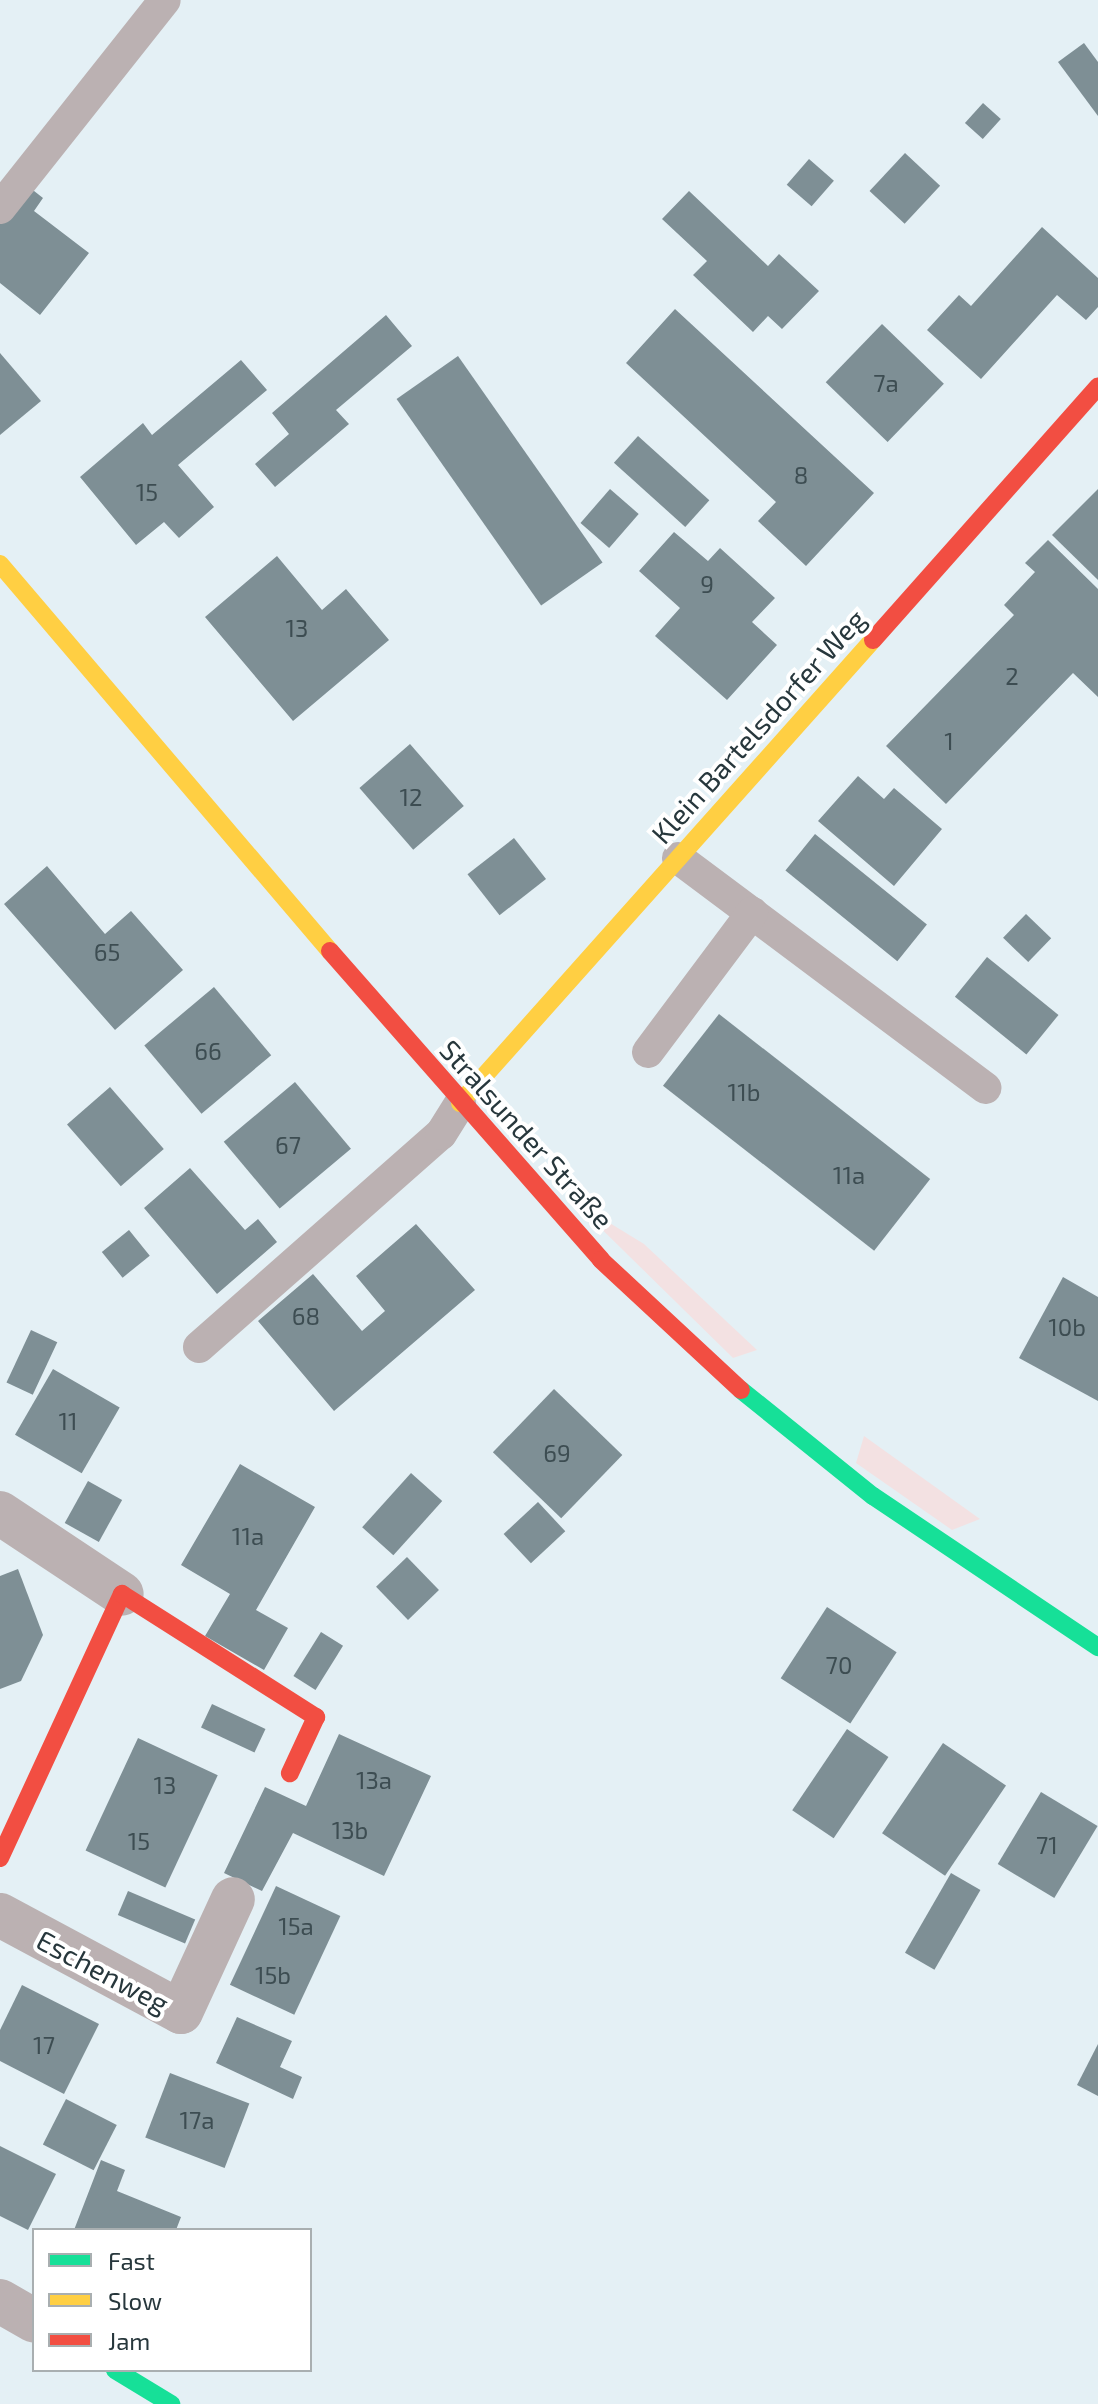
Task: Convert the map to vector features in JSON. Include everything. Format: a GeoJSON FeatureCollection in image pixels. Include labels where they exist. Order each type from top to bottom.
{"type":"FeatureCollection","features":[{"type":"Feature","properties":{"kind":"street","name":"Klein Bartelsdorfer Weg"},"geometry":{"type":"LineString","coordinates":[[460,1103],[1098,387]]}},
{"type":"Feature","properties":{"kind":"street","name":"Stralsunder Straße"},"geometry":{"type":"LineString","coordinates":[[0,564],[460,1103],[601,1260],[733,1384],[873,1496],[1098,1647]]}},
{"type":"Feature","properties":{"kind":"street"},"geometry":{"type":"LineString","coordinates":[[0,1513],[316,1717],[290,1773]]}},
{"type":"Feature","properties":{"kind":"street"},"geometry":{"type":"LineString","coordinates":[[0,1858],[122,1594]]}},
{"type":"Feature","properties":{"kind":"street","name":"Eschenweg"},"geometry":{"type":"LineString","coordinates":[[0,1915],[181,2012],[233,1899]]}},
{"type":"Feature","properties":{"kind":"street"},"geometry":{"type":"LineString","coordinates":[[0,2301],[32,2320]]}},
{"type":"Feature","properties":{"kind":"street"},"geometry":{"type":"LineString","coordinates":[[118,2372],[171,2404]]}},
{"type":"Feature","properties":{"kind":"lane"},"geometry":{"type":"LineString","coordinates":[[0,208],[165,0]]}},
{"type":"Feature","properties":{"kind":"lane"},"geometry":{"type":"LineString","coordinates":[[678,858],[986,1088]]}},
{"type":"Feature","properties":{"kind":"lane"},"geometry":{"type":"LineString","coordinates":[[648,1052],[752,913]]}},
{"type":"Feature","properties":{"kind":"lane"},"geometry":{"type":"LineString","coordinates":[[199,1347],[441,1134],[460,1103]]}},
{"type":"Feature","properties":{"kind":"shaded area"},"geometry":{"type":"Polygon","coordinates":[[[572,1200],[644,1244],[757,1350],[733,1358],[572,1200]]]}},
{"type":"Feature","properties":{"kind":"shaded area"},"geometry":{"type":"Polygon","coordinates":[[[864,1436],[980,1519],[952,1530],[856,1463],[864,1436]]]}},
{"type":"Feature","properties":{"kind":"building"},"geometry":{"type":"Polygon","coordinates":[[[1084,43],[1098,62],[1098,116],[1058,62],[1084,43]]]}},
{"type":"Feature","properties":{"kind":"building"},"geometry":{"type":"Polygon","coordinates":[[[983,103],[1001,119],[983,139],[965,123],[983,103]]]}},
{"type":"Feature","properties":{"kind":"building"},"geometry":{"type":"Polygon","coordinates":[[[905,153],[940,186],[905,224],[870,191],[905,153]]]}},
{"type":"Feature","properties":{"kind":"building"},"geometry":{"type":"Polygon","coordinates":[[[809,159],[834,181],[812,206],[787,185],[809,159]]]}},
{"type":"Feature","properties":{"kind":"building"},"geometry":{"type":"Polygon","coordinates":[[[29,187],[43,198],[34,211],[89,253],[40,315],[0,283],[0,224],[29,187]]]}},
{"type":"Feature","properties":{"kind":"building"},"geometry":{"type":"Polygon","coordinates":[[[689,191],[768,266],[779,254],[819,291],[782,329],[768,316],[753,332],[693,275],[707,261],[662,219],[689,191]]]}},
{"type":"Feature","properties":{"kind":"building"},"geometry":{"type":"Polygon","coordinates":[[[1042,227],[1098,278],[1098,307],[1086,320],[1057,295],[981,379],[927,330],[959,295],[971,306],[1042,227]]]}},
{"type":"Feature","properties":{"kind":"building"},"geometry":{"type":"Polygon","coordinates":[[[675,309],[874,493],[806,566],[758,521],[776,502],[626,363],[675,309]]]}},
{"type":"Feature","properties":{"kind":"building"},"geometry":{"type":"Polygon","coordinates":[[[386,315],[412,346],[336,410],[349,424],[275,487],[255,464],[289,434],[272,413],[386,315]]]}},
{"type":"Feature","properties":{"kind":"building"},"geometry":{"type":"Polygon","coordinates":[[[882,324],[944,384],[888,442],[826,382],[882,324]]]}},
{"type":"Feature","properties":{"kind":"building"},"geometry":{"type":"Polygon","coordinates":[[[0,353],[41,401],[0,435],[0,353]]]}},
{"type":"Feature","properties":{"kind":"building"},"geometry":{"type":"Polygon","coordinates":[[[458,356],[603,562],[541,605],[397,399],[458,356]]]}},
{"type":"Feature","properties":{"kind":"building"},"geometry":{"type":"Polygon","coordinates":[[[241,360],[267,390],[178,465],[214,507],[179,538],[164,522],[136,545],[80,477],[143,423],[152,435],[241,360]]]}},
{"type":"Feature","properties":{"kind":"building"},"geometry":{"type":"Polygon","coordinates":[[[638,436],[709,500],[685,527],[614,463],[638,436]]]}},
{"type":"Feature","properties":{"kind":"building"},"geometry":{"type":"Polygon","coordinates":[[[610,489],[639,514],[609,548],[580,523],[610,489]]]}},
{"type":"Feature","properties":{"kind":"building"},"geometry":{"type":"Polygon","coordinates":[[[1098,489],[1098,580],[1052,535],[1098,489]]]}},
{"type":"Feature","properties":{"kind":"building"},"geometry":{"type":"Polygon","coordinates":[[[674,532],[708,561],[720,548],[775,598],[752,622],[777,645],[727,700],[655,636],[680,608],[639,571],[674,532]]]}},
{"type":"Feature","properties":{"kind":"building"},"geometry":{"type":"Polygon","coordinates":[[[1048,540],[1098,589],[1098,697],[1073,673],[946,804],[886,746],[1014,615],[1004,605],[1035,572],[1025,563],[1048,540]]]}},
{"type":"Feature","properties":{"kind":"building"},"geometry":{"type":"Polygon","coordinates":[[[277,556],[322,610],[346,589],[389,640],[293,721],[205,617],[277,556]]]}},
{"type":"Feature","properties":{"kind":"building"},"geometry":{"type":"Polygon","coordinates":[[[410,744],[464,806],[413,850],[359,788],[410,744]]]}},
{"type":"Feature","properties":{"kind":"building"},"geometry":{"type":"Polygon","coordinates":[[[858,776],[884,799],[894,788],[942,829],[894,886],[818,821],[858,776]]]}},
{"type":"Feature","properties":{"kind":"building"},"geometry":{"type":"Polygon","coordinates":[[[815,834],[927,925],[897,961],[785,871],[815,834]]]}},
{"type":"Feature","properties":{"kind":"building"},"geometry":{"type":"Polygon","coordinates":[[[514,838],[546,879],[500,915],[468,874],[514,838]]]}},
{"type":"Feature","properties":{"kind":"building"},"geometry":{"type":"Polygon","coordinates":[[[47,866],[105,934],[131,911],[183,970],[115,1030],[4,904],[47,866]]]}},
{"type":"Feature","properties":{"kind":"building"},"geometry":{"type":"Polygon","coordinates":[[[1026,914],[1051,938],[1028,962],[1003,938],[1026,914]]]}},
{"type":"Feature","properties":{"kind":"building"},"geometry":{"type":"Polygon","coordinates":[[[987,957],[1058,1015],[1026,1055],[955,997],[987,957]]]}},
{"type":"Feature","properties":{"kind":"building"},"geometry":{"type":"Polygon","coordinates":[[[214,987],[271,1055],[201,1114],[144,1045],[214,987]]]}},
{"type":"Feature","properties":{"kind":"building"},"geometry":{"type":"Polygon","coordinates":[[[719,1014],[930,1179],[874,1251],[663,1086],[719,1014]]]}},
{"type":"Feature","properties":{"kind":"building"},"geometry":{"type":"Polygon","coordinates":[[[295,1082],[351,1149],[280,1208],[224,1142],[295,1082]]]}},
{"type":"Feature","properties":{"kind":"building"},"geometry":{"type":"Polygon","coordinates":[[[110,1087],[164,1149],[121,1186],[67,1124],[110,1087]]]}},
{"type":"Feature","properties":{"kind":"building"},"geometry":{"type":"Polygon","coordinates":[[[190,1168],[245,1230],[258,1219],[277,1242],[217,1294],[144,1208],[190,1168]]]}},
{"type":"Feature","properties":{"kind":"building"},"geometry":{"type":"Polygon","coordinates":[[[416,1224],[475,1290],[334,1411],[258,1321],[313,1274],[362,1331],[385,1311],[356,1276],[416,1224]]]}},
{"type":"Feature","properties":{"kind":"building"},"geometry":{"type":"Polygon","coordinates":[[[129,1230],[150,1256],[123,1278],[102,1252],[129,1230]]]}},
{"type":"Feature","properties":{"kind":"building"},"geometry":{"type":"Polygon","coordinates":[[[1063,1277],[1098,1297],[1098,1401],[1019,1358],[1063,1277]]]}},
{"type":"Feature","properties":{"kind":"building"},"geometry":{"type":"Polygon","coordinates":[[[31,1330],[57,1342],[33,1395],[6,1383],[31,1330]]]}},
{"type":"Feature","properties":{"kind":"building"},"geometry":{"type":"Polygon","coordinates":[[[53,1369],[120,1408],[82,1473],[15,1435],[53,1369]]]}},
{"type":"Feature","properties":{"kind":"building"},"geometry":{"type":"Polygon","coordinates":[[[554,1389],[622,1455],[561,1518],[493,1452],[554,1389]]]}},
{"type":"Feature","properties":{"kind":"building"},"geometry":{"type":"Polygon","coordinates":[[[240,1464],[315,1507],[256,1610],[288,1628],[264,1670],[205,1636],[230,1594],[181,1565],[240,1464]]]}},
{"type":"Feature","properties":{"kind":"building"},"geometry":{"type":"Polygon","coordinates":[[[411,1473],[442,1501],[393,1555],[362,1527],[411,1473]]]}},
{"type":"Feature","properties":{"kind":"building"},"geometry":{"type":"Polygon","coordinates":[[[88,1481],[122,1500],[99,1542],[65,1523],[88,1481]]]}},
{"type":"Feature","properties":{"kind":"building"},"geometry":{"type":"Polygon","coordinates":[[[538,1502],[565,1531],[531,1563],[504,1534],[538,1502]]]}},
{"type":"Feature","properties":{"kind":"building"},"geometry":{"type":"Polygon","coordinates":[[[407,1557],[439,1590],[408,1620],[376,1587],[407,1557]]]}},
{"type":"Feature","properties":{"kind":"building"},"geometry":{"type":"Polygon","coordinates":[[[18,1569],[43,1635],[21,1681],[0,1689],[0,1576],[18,1569]]]}},
{"type":"Feature","properties":{"kind":"building"},"geometry":{"type":"Polygon","coordinates":[[[827,1607],[897,1652],[850,1723],[781,1678],[827,1607]]]}},
{"type":"Feature","properties":{"kind":"building"},"geometry":{"type":"Polygon","coordinates":[[[321,1632],[343,1646],[315,1690],[293,1676],[321,1632]]]}},
{"type":"Feature","properties":{"kind":"building"},"geometry":{"type":"Polygon","coordinates":[[[212,1704],[265,1729],[254,1752],[201,1728],[212,1704]]]}},
{"type":"Feature","properties":{"kind":"building"},"geometry":{"type":"Polygon","coordinates":[[[847,1729],[888,1757],[834,1838],[792,1810],[847,1729]]]}},
{"type":"Feature","properties":{"kind":"building"},"geometry":{"type":"Polygon","coordinates":[[[339,1734],[431,1776],[384,1876],[293,1833],[262,1891],[224,1873],[265,1787],[306,1806],[339,1734]]]}},
{"type":"Feature","properties":{"kind":"building"},"geometry":{"type":"Polygon","coordinates":[[[138,1738],[218,1775],[165,1888],[86,1850],[138,1738]]]}},
{"type":"Feature","properties":{"kind":"building"},"geometry":{"type":"Polygon","coordinates":[[[943,1743],[1006,1785],[945,1876],[882,1833],[943,1743]]]}},
{"type":"Feature","properties":{"kind":"building"},"geometry":{"type":"Polygon","coordinates":[[[1041,1792],[1098,1826],[1054,1898],[998,1864],[1041,1792]]]}},
{"type":"Feature","properties":{"kind":"building"},"geometry":{"type":"Polygon","coordinates":[[[951,1873],[980,1890],[934,1970],[905,1953],[951,1873]]]}},
{"type":"Feature","properties":{"kind":"building"},"geometry":{"type":"Polygon","coordinates":[[[276,1886],[340,1916],[294,2015],[230,1985],[276,1886]]]}},
{"type":"Feature","properties":{"kind":"building"},"geometry":{"type":"Polygon","coordinates":[[[128,1891],[195,1920],[185,1943],[118,1915],[128,1891]]]}},
{"type":"Feature","properties":{"kind":"building"},"geometry":{"type":"Polygon","coordinates":[[[22,1985],[99,2024],[64,2094],[0,2061],[0,2030],[22,1985]]]}},
{"type":"Feature","properties":{"kind":"building"},"geometry":{"type":"Polygon","coordinates":[[[237,2017],[292,2041],[280,2067],[302,2077],[293,2099],[216,2063],[237,2017]]]}},
{"type":"Feature","properties":{"kind":"building"},"geometry":{"type":"Polygon","coordinates":[[[1098,2044],[1098,2096],[1077,2085],[1098,2044]]]}},
{"type":"Feature","properties":{"kind":"building"},"geometry":{"type":"Polygon","coordinates":[[[170,2073],[249,2103],[225,2168],[145,2137],[170,2073]]]}},
{"type":"Feature","properties":{"kind":"building"},"geometry":{"type":"Polygon","coordinates":[[[66,2099],[117,2125],[94,2170],[43,2144],[66,2099]]]}},
{"type":"Feature","properties":{"kind":"building"},"geometry":{"type":"Polygon","coordinates":[[[0,2146],[56,2174],[28,2230],[0,2216],[0,2146]]]}},
{"type":"Feature","properties":{"kind":"building"},"geometry":{"type":"Polygon","coordinates":[[[101,2160],[125,2170],[117,2191],[181,2217],[177,2228],[75,2228],[101,2160]]]}},
{"type":"Feature","properties":{"kind":"traffic: fast"},"geometry":{"type":"LineString","coordinates":[[741,1390],[873,1496],[1098,1647]]}},
{"type":"Feature","properties":{"kind":"traffic: fast"},"geometry":{"type":"LineString","coordinates":[[118,2372],[171,2404]]}},
{"type":"Feature","properties":{"kind":"traffic: slow"},"geometry":{"type":"LineString","coordinates":[[0,564],[330,951]]}},
{"type":"Feature","properties":{"kind":"traffic: slow"},"geometry":{"type":"LineString","coordinates":[[460,1103],[873,640]]}},
{"type":"Feature","properties":{"kind":"traffic: jam"},"geometry":{"type":"LineString","coordinates":[[873,640],[1098,387]]}},
{"type":"Feature","properties":{"kind":"traffic: jam"},"geometry":{"type":"LineString","coordinates":[[330,951],[601,1260],[741,1390]]}},
{"type":"Feature","properties":{"kind":"traffic: jam"},"geometry":{"type":"LineString","coordinates":[[0,1858],[122,1594],[316,1717],[290,1773]]}}]}
